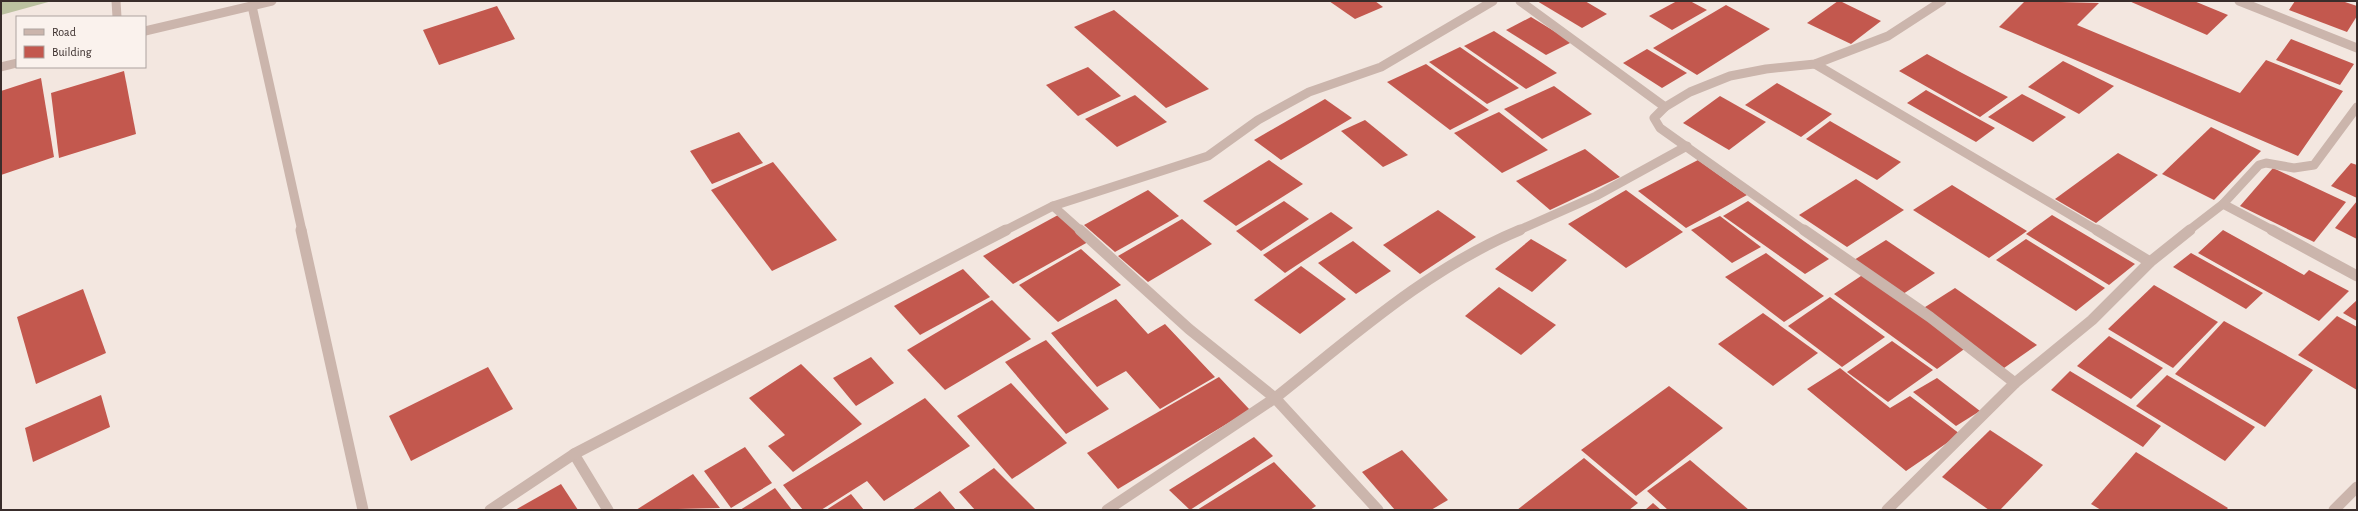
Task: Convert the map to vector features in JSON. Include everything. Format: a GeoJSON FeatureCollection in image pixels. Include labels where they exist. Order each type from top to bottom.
{"type":"FeatureCollection","features":[{"type":"Feature","properties":{"kind":"street"},"geometry":{"type":"LineString","coordinates":[[116,1],[117,16]]}},
{"type":"Feature","properties":{"kind":"street"},"geometry":{"type":"LineString","coordinates":[[146,31],[272,1]]}},
{"type":"Feature","properties":{"kind":"street"},"geometry":{"type":"LineString","coordinates":[[490,510],[574,454],[1053,206],[1147,177],[1208,156],[1258,120],[1309,92],[1381,67],[1494,1]]}},
{"type":"Feature","properties":{"kind":"street"},"geometry":{"type":"LineString","coordinates":[[1520,1],[1591,51],[1665,107]]}},
{"type":"Feature","properties":{"kind":"street"},"geometry":{"type":"LineString","coordinates":[[1942,1],[1888,36],[1815,64],[1766,69],[1730,76],[1690,92],[1665,107],[1654,118],[1660,128],[1842,257],[1870,274],[1978,353],[2015,383]]}},
{"type":"Feature","properties":{"kind":"street"},"geometry":{"type":"LineString","coordinates":[[2239,1],[2357,48]]}},
{"type":"Feature","properties":{"kind":"street"},"geometry":{"type":"LineString","coordinates":[[252,6],[363,510]]}},
{"type":"Feature","properties":{"kind":"street"},"geometry":{"type":"LineString","coordinates":[[1,67],[16,63]]}},
{"type":"Feature","properties":{"kind":"street"},"geometry":{"type":"LineString","coordinates":[[1815,64],[2150,262]]}},
{"type":"Feature","properties":{"kind":"street"},"geometry":{"type":"LineString","coordinates":[[1887,510],[1981,419],[2015,383],[2092,320],[2150,262],[2222,204],[2259,165],[2266,163],[2294,168],[2314,165],[2357,107]]}},
{"type":"Feature","properties":{"kind":"street"},"geometry":{"type":"LineString","coordinates":[[1107,510],[1275,398],[1401,299],[1484,245],[1545,220],[1596,196],[1687,146]]}},
{"type":"Feature","properties":{"kind":"street"},"geometry":{"type":"LineString","coordinates":[[2222,204],[2357,276]]}},
{"type":"Feature","properties":{"kind":"street"},"geometry":{"type":"LineString","coordinates":[[1053,206],[1127,271],[1151,296],[1244,375],[1275,398],[1378,510]]}},
{"type":"Feature","properties":{"kind":"street"},"geometry":{"type":"LineString","coordinates":[[574,454],[608,510]]}},
{"type":"Feature","properties":{"kind":"street"},"geometry":{"type":"LineString","coordinates":[[2334,510],[2357,487]]}},
{"type":"Feature","properties":{"kind":"green space"},"geometry":{"type":"Polygon","coordinates":[[[1,1],[52,1],[1,15],[1,1]]]}},
{"type":"Feature","properties":{"kind":"building"},"geometry":{"type":"Polygon","coordinates":[[[1329,1],[1375,1],[1383,7],[1355,19],[1329,1]]]}},
{"type":"Feature","properties":{"kind":"building"},"geometry":{"type":"Polygon","coordinates":[[[1537,1],[1585,1],[1607,14],[1582,28],[1537,1]]]}},
{"type":"Feature","properties":{"kind":"building"},"geometry":{"type":"Polygon","coordinates":[[[1677,1],[1690,1],[1707,10],[1672,30],[1649,16],[1677,1]]]}},
{"type":"Feature","properties":{"kind":"building"},"geometry":{"type":"Polygon","coordinates":[[[1838,1],[1881,21],[1851,44],[1807,23],[1838,1]]]}},
{"type":"Feature","properties":{"kind":"building"},"geometry":{"type":"Polygon","coordinates":[[[2025,1],[2099,3],[2077,25],[2240,93],[2266,60],[2343,91],[2298,156],[1999,27],[2025,1]]]}},
{"type":"Feature","properties":{"kind":"building"},"geometry":{"type":"Polygon","coordinates":[[[2129,1],[2194,1],[2228,15],[2207,35],[2129,1]]]}},
{"type":"Feature","properties":{"kind":"building"},"geometry":{"type":"Polygon","coordinates":[[[2295,1],[2342,1],[2357,6],[2357,16],[2347,32],[2289,10],[2295,1]]]}},
{"type":"Feature","properties":{"kind":"building"},"geometry":{"type":"Polygon","coordinates":[[[1726,5],[1770,29],[1697,75],[1653,48],[1726,5]]]}},
{"type":"Feature","properties":{"kind":"building"},"geometry":{"type":"Polygon","coordinates":[[[497,6],[515,39],[439,65],[423,30],[497,6]]]}},
{"type":"Feature","properties":{"kind":"building"},"geometry":{"type":"Polygon","coordinates":[[[1114,10],[1209,89],[1166,108],[1074,27],[1114,10]]]}},
{"type":"Feature","properties":{"kind":"building"},"geometry":{"type":"Polygon","coordinates":[[[1531,17],[1572,42],[1546,55],[1506,30],[1531,17]]]}},
{"type":"Feature","properties":{"kind":"building"},"geometry":{"type":"Polygon","coordinates":[[[1494,31],[1557,73],[1526,89],[1464,46],[1494,31]]]}},
{"type":"Feature","properties":{"kind":"building"},"geometry":{"type":"Polygon","coordinates":[[[2291,39],[2354,64],[2340,85],[2276,60],[2291,39]]]}},
{"type":"Feature","properties":{"kind":"building"},"geometry":{"type":"Polygon","coordinates":[[[1460,47],[1519,88],[1487,104],[1429,62],[1460,47]]]}},
{"type":"Feature","properties":{"kind":"building"},"geometry":{"type":"Polygon","coordinates":[[[1647,49],[1687,73],[1662,88],[1623,63],[1647,49]]]}},
{"type":"Feature","properties":{"kind":"building"},"geometry":{"type":"Polygon","coordinates":[[[1927,54],[2008,97],[1980,117],[1899,71],[1927,54]]]}},
{"type":"Feature","properties":{"kind":"building"},"geometry":{"type":"Polygon","coordinates":[[[2063,61],[2114,86],[2079,114],[2028,87],[2063,61]]]}},
{"type":"Feature","properties":{"kind":"building"},"geometry":{"type":"Polygon","coordinates":[[[1426,64],[1489,110],[1450,130],[1387,82],[1426,64]]]}},
{"type":"Feature","properties":{"kind":"building"},"geometry":{"type":"Polygon","coordinates":[[[1088,67],[1121,96],[1078,116],[1046,85],[1088,67]]]}},
{"type":"Feature","properties":{"kind":"building"},"geometry":{"type":"Polygon","coordinates":[[[124,71],[136,134],[59,158],[51,93],[124,71]]]}},
{"type":"Feature","properties":{"kind":"building"},"geometry":{"type":"Polygon","coordinates":[[[41,78],[54,157],[1,175],[1,91],[41,78]]]}},
{"type":"Feature","properties":{"kind":"building"},"geometry":{"type":"Polygon","coordinates":[[[1777,83],[1832,114],[1801,137],[1745,105],[1777,83]]]}},
{"type":"Feature","properties":{"kind":"building"},"geometry":{"type":"Polygon","coordinates":[[[1554,86],[1592,114],[1542,139],[1504,109],[1554,86]]]}},
{"type":"Feature","properties":{"kind":"building"},"geometry":{"type":"Polygon","coordinates":[[[1926,90],[1995,128],[1976,142],[1907,103],[1926,90]]]}},
{"type":"Feature","properties":{"kind":"building"},"geometry":{"type":"Polygon","coordinates":[[[2022,94],[2066,117],[2033,142],[1988,117],[2022,94]]]}},
{"type":"Feature","properties":{"kind":"building"},"geometry":{"type":"Polygon","coordinates":[[[1135,95],[1167,122],[1117,147],[1085,119],[1135,95]]]}},
{"type":"Feature","properties":{"kind":"building"},"geometry":{"type":"Polygon","coordinates":[[[1720,96],[1766,122],[1729,150],[1683,123],[1720,96]]]}},
{"type":"Feature","properties":{"kind":"building"},"geometry":{"type":"Polygon","coordinates":[[[1325,99],[1352,118],[1281,160],[1254,140],[1325,99]]]}},
{"type":"Feature","properties":{"kind":"building"},"geometry":{"type":"Polygon","coordinates":[[[1499,112],[1548,150],[1502,173],[1454,133],[1499,112]]]}},
{"type":"Feature","properties":{"kind":"building"},"geometry":{"type":"Polygon","coordinates":[[[1365,120],[1408,155],[1383,167],[1341,131],[1365,120]]]}},
{"type":"Feature","properties":{"kind":"building"},"geometry":{"type":"Polygon","coordinates":[[[1830,121],[1901,162],[1877,180],[1806,139],[1830,121]]]}},
{"type":"Feature","properties":{"kind":"building"},"geometry":{"type":"Polygon","coordinates":[[[2211,127],[2261,151],[2214,200],[2162,174],[2211,127]]]}},
{"type":"Feature","properties":{"kind":"building"},"geometry":{"type":"Polygon","coordinates":[[[739,132],[763,163],[712,184],[690,151],[739,132]]]}},
{"type":"Feature","properties":{"kind":"building"},"geometry":{"type":"Polygon","coordinates":[[[1585,149],[1620,177],[1550,210],[1516,181],[1585,149]]]}},
{"type":"Feature","properties":{"kind":"building"},"geometry":{"type":"Polygon","coordinates":[[[2118,153],[2158,175],[2096,223],[2055,199],[2118,153]]]}},
{"type":"Feature","properties":{"kind":"building"},"geometry":{"type":"Polygon","coordinates":[[[1269,160],[1303,184],[1236,226],[1203,201],[1269,160]]]}},
{"type":"Feature","properties":{"kind":"building"},"geometry":{"type":"Polygon","coordinates":[[[1698,160],[1747,195],[1686,228],[1638,191],[1698,160]]]}},
{"type":"Feature","properties":{"kind":"building"},"geometry":{"type":"Polygon","coordinates":[[[773,162],[837,240],[772,271],[711,190],[773,162]]]}},
{"type":"Feature","properties":{"kind":"building"},"geometry":{"type":"Polygon","coordinates":[[[2351,163],[2357,165],[2357,198],[2331,186],[2351,163]]]}},
{"type":"Feature","properties":{"kind":"building"},"geometry":{"type":"Polygon","coordinates":[[[2273,168],[2346,202],[2314,242],[2240,206],[2273,168]]]}},
{"type":"Feature","properties":{"kind":"building"},"geometry":{"type":"Polygon","coordinates":[[[1856,179],[1904,210],[1847,247],[1799,215],[1856,179]]]}},
{"type":"Feature","properties":{"kind":"building"},"geometry":{"type":"Polygon","coordinates":[[[1952,185],[2027,231],[1989,258],[1913,210],[1952,185]]]}},
{"type":"Feature","properties":{"kind":"building"},"geometry":{"type":"Polygon","coordinates":[[[1148,190],[1179,216],[1115,252],[1084,225],[1148,190]]]}},
{"type":"Feature","properties":{"kind":"building"},"geometry":{"type":"Polygon","coordinates":[[[1626,190],[1683,232],[1626,268],[1568,224],[1626,190]]]}},
{"type":"Feature","properties":{"kind":"building"},"geometry":{"type":"Polygon","coordinates":[[[1284,201],[1309,219],[1261,251],[1236,231],[1284,201]]]}},
{"type":"Feature","properties":{"kind":"building"},"geometry":{"type":"Polygon","coordinates":[[[1748,201],[1829,259],[1805,274],[1723,216],[1748,201]]]}},
{"type":"Feature","properties":{"kind":"building"},"geometry":{"type":"Polygon","coordinates":[[[2357,201],[2357,239],[2335,228],[2357,201]]]}},
{"type":"Feature","properties":{"kind":"building"},"geometry":{"type":"Polygon","coordinates":[[[1438,210],[1476,237],[1420,274],[1383,245],[1438,210]]]}},
{"type":"Feature","properties":{"kind":"building"},"geometry":{"type":"Polygon","coordinates":[[[1331,212],[1353,228],[1285,273],[1263,255],[1331,212]]]}},
{"type":"Feature","properties":{"kind":"building"},"geometry":{"type":"Polygon","coordinates":[[[1058,215],[1088,242],[1013,284],[983,256],[1058,215]]]}},
{"type":"Feature","properties":{"kind":"building"},"geometry":{"type":"Polygon","coordinates":[[[2052,215],[2135,264],[2109,285],[2026,234],[2052,215]]]}},
{"type":"Feature","properties":{"kind":"building"},"geometry":{"type":"Polygon","coordinates":[[[1720,216],[1761,247],[1732,263],[1691,230],[1720,216]]]}},
{"type":"Feature","properties":{"kind":"building"},"geometry":{"type":"Polygon","coordinates":[[[1182,219],[1212,244],[1148,282],[1118,256],[1182,219]]]}},
{"type":"Feature","properties":{"kind":"building"},"geometry":{"type":"Polygon","coordinates":[[[2223,230],[2304,275],[2309,270],[2349,291],[2319,321],[2198,253],[2223,230]]]}},
{"type":"Feature","properties":{"kind":"building"},"geometry":{"type":"Polygon","coordinates":[[[1531,239],[1567,260],[1532,292],[1495,269],[1531,239]]]}},
{"type":"Feature","properties":{"kind":"building"},"geometry":{"type":"Polygon","coordinates":[[[2026,239],[2105,288],[2076,311],[1996,260],[2026,239]]]}},
{"type":"Feature","properties":{"kind":"building"},"geometry":{"type":"Polygon","coordinates":[[[1886,240],[1935,273],[1903,294],[1854,260],[1886,240]]]}},
{"type":"Feature","properties":{"kind":"building"},"geometry":{"type":"Polygon","coordinates":[[[1353,241],[1391,271],[1356,294],[1318,263],[1353,241]]]}},
{"type":"Feature","properties":{"kind":"building"},"geometry":{"type":"Polygon","coordinates":[[[1081,249],[1121,285],[1058,322],[1019,285],[1081,249]]]}},
{"type":"Feature","properties":{"kind":"building"},"geometry":{"type":"Polygon","coordinates":[[[1766,253],[1824,296],[1784,322],[1725,277],[1766,253]]]}},
{"type":"Feature","properties":{"kind":"building"},"geometry":{"type":"Polygon","coordinates":[[[2191,253],[2263,293],[2246,309],[2173,267],[2191,253]]]}},
{"type":"Feature","properties":{"kind":"building"},"geometry":{"type":"Polygon","coordinates":[[[1301,266],[1346,299],[1300,334],[1254,300],[1301,266]]]}},
{"type":"Feature","properties":{"kind":"building"},"geometry":{"type":"Polygon","coordinates":[[[963,269],[990,297],[920,335],[894,306],[963,269]]]}},
{"type":"Feature","properties":{"kind":"building"},"geometry":{"type":"Polygon","coordinates":[[[1864,274],[1967,347],[1937,369],[1834,294],[1864,274]]]}},
{"type":"Feature","properties":{"kind":"building"},"geometry":{"type":"Polygon","coordinates":[[[2154,285],[2218,322],[2173,368],[2108,329],[2154,285]]]}},
{"type":"Feature","properties":{"kind":"building"},"geometry":{"type":"Polygon","coordinates":[[[1499,287],[1556,325],[1521,355],[1465,316],[1499,287]]]}},
{"type":"Feature","properties":{"kind":"building"},"geometry":{"type":"Polygon","coordinates":[[[1955,288],[2037,345],[2004,368],[1922,309],[1955,288]]]}},
{"type":"Feature","properties":{"kind":"building"},"geometry":{"type":"Polygon","coordinates":[[[83,289],[106,353],[36,384],[17,317],[83,289]]]}},
{"type":"Feature","properties":{"kind":"building"},"geometry":{"type":"Polygon","coordinates":[[[1830,297],[1885,337],[1842,367],[1788,326],[1830,297]]]}},
{"type":"Feature","properties":{"kind":"building"},"geometry":{"type":"Polygon","coordinates":[[[1116,299],[1148,334],[1165,324],[1215,377],[1160,409],[1126,371],[1097,387],[1051,333],[1116,299]]]}},
{"type":"Feature","properties":{"kind":"building"},"geometry":{"type":"Polygon","coordinates":[[[992,300],[1031,339],[945,390],[907,350],[992,300]]]}},
{"type":"Feature","properties":{"kind":"building"},"geometry":{"type":"Polygon","coordinates":[[[2357,300],[2357,321],[2343,313],[2357,300]]]}},
{"type":"Feature","properties":{"kind":"building"},"geometry":{"type":"Polygon","coordinates":[[[1763,313],[1818,353],[1773,386],[1718,344],[1763,313]]]}},
{"type":"Feature","properties":{"kind":"building"},"geometry":{"type":"Polygon","coordinates":[[[2337,316],[2357,327],[2357,390],[2298,355],[2337,316]]]}},
{"type":"Feature","properties":{"kind":"building"},"geometry":{"type":"Polygon","coordinates":[[[2224,321],[2313,370],[2265,427],[2175,374],[2224,321]]]}},
{"type":"Feature","properties":{"kind":"building"},"geometry":{"type":"Polygon","coordinates":[[[2109,336],[2163,368],[2131,399],[2077,366],[2109,336]]]}},
{"type":"Feature","properties":{"kind":"building"},"geometry":{"type":"Polygon","coordinates":[[[1046,340],[1109,409],[1066,434],[1005,362],[1046,340]]]}},
{"type":"Feature","properties":{"kind":"building"},"geometry":{"type":"Polygon","coordinates":[[[1892,341],[1933,370],[1888,402],[1847,372],[1892,341]]]}},
{"type":"Feature","properties":{"kind":"building"},"geometry":{"type":"Polygon","coordinates":[[[871,357],[894,383],[856,406],[833,378],[871,357]]]}},
{"type":"Feature","properties":{"kind":"building"},"geometry":{"type":"Polygon","coordinates":[[[801,364],[862,424],[793,472],[768,446],[785,435],[749,398],[801,364]]]}},
{"type":"Feature","properties":{"kind":"building"},"geometry":{"type":"Polygon","coordinates":[[[488,367],[513,409],[411,461],[389,416],[488,367]]]}},
{"type":"Feature","properties":{"kind":"building"},"geometry":{"type":"Polygon","coordinates":[[[1840,368],[1890,408],[1910,396],[1960,434],[1906,471],[1807,389],[1840,368]]]}},
{"type":"Feature","properties":{"kind":"building"},"geometry":{"type":"Polygon","coordinates":[[[2070,371],[2161,426],[2143,447],[2051,390],[2070,371]]]}},
{"type":"Feature","properties":{"kind":"building"},"geometry":{"type":"Polygon","coordinates":[[[2167,375],[2255,427],[2225,461],[2136,406],[2167,375]]]}},
{"type":"Feature","properties":{"kind":"building"},"geometry":{"type":"Polygon","coordinates":[[[1219,377],[1250,410],[1118,489],[1087,453],[1219,377]]]}},
{"type":"Feature","properties":{"kind":"building"},"geometry":{"type":"Polygon","coordinates":[[[1937,378],[1980,411],[1956,426],[1913,392],[1937,378]]]}},
{"type":"Feature","properties":{"kind":"building"},"geometry":{"type":"Polygon","coordinates":[[[1011,383],[1067,443],[1012,479],[957,416],[1011,383]]]}},
{"type":"Feature","properties":{"kind":"building"},"geometry":{"type":"Polygon","coordinates":[[[1669,386],[1723,428],[1636,496],[1581,450],[1669,386]]]}},
{"type":"Feature","properties":{"kind":"building"},"geometry":{"type":"Polygon","coordinates":[[[101,395],[110,427],[33,462],[25,428],[101,395]]]}},
{"type":"Feature","properties":{"kind":"building"},"geometry":{"type":"Polygon","coordinates":[[[925,398],[970,446],[884,501],[867,481],[821,510],[803,510],[783,485],[925,398]]]}},
{"type":"Feature","properties":{"kind":"building"},"geometry":{"type":"Polygon","coordinates":[[[1990,430],[2043,465],[2000,510],[1989,510],[1942,477],[1990,430]]]}},
{"type":"Feature","properties":{"kind":"building"},"geometry":{"type":"Polygon","coordinates":[[[1254,437],[1273,456],[1190,510],[1169,490],[1254,437]]]}},
{"type":"Feature","properties":{"kind":"building"},"geometry":{"type":"Polygon","coordinates":[[[745,447],[772,483],[731,508],[704,471],[745,447]]]}},
{"type":"Feature","properties":{"kind":"building"},"geometry":{"type":"Polygon","coordinates":[[[1402,450],[1448,500],[1431,510],[1395,510],[1362,472],[1402,450]]]}},
{"type":"Feature","properties":{"kind":"building"},"geometry":{"type":"Polygon","coordinates":[[[2136,452],[2228,508],[2226,510],[2101,510],[2091,504],[2136,452]]]}},
{"type":"Feature","properties":{"kind":"building"},"geometry":{"type":"Polygon","coordinates":[[[1584,458],[1638,503],[1629,510],[1517,510],[1584,458]]]}},
{"type":"Feature","properties":{"kind":"building"},"geometry":{"type":"Polygon","coordinates":[[[1690,460],[1749,510],[1668,510],[1647,491],[1690,460]]]}},
{"type":"Feature","properties":{"kind":"building"},"geometry":{"type":"Polygon","coordinates":[[[1274,462],[1316,506],[1310,510],[1197,510],[1274,462]]]}},
{"type":"Feature","properties":{"kind":"building"},"geometry":{"type":"Polygon","coordinates":[[[994,468],[1036,510],[975,510],[959,492],[994,468]]]}},
{"type":"Feature","properties":{"kind":"building"},"geometry":{"type":"Polygon","coordinates":[[[693,474],[720,508],[636,510],[693,474]]]}},
{"type":"Feature","properties":{"kind":"building"},"geometry":{"type":"Polygon","coordinates":[[[561,484],[578,510],[515,510],[561,484]]]}},
{"type":"Feature","properties":{"kind":"building"},"geometry":{"type":"Polygon","coordinates":[[[775,488],[792,510],[740,510],[775,488]]]}},
{"type":"Feature","properties":{"kind":"building"},"geometry":{"type":"Polygon","coordinates":[[[940,491],[956,510],[912,510],[940,491]]]}},
{"type":"Feature","properties":{"kind":"building"},"geometry":{"type":"Polygon","coordinates":[[[851,494],[864,510],[826,510],[851,494]]]}},
{"type":"Feature","properties":{"kind":"building"},"geometry":{"type":"Polygon","coordinates":[[[1653,503],[1661,510],[1645,510],[1653,503]]]}}]}
